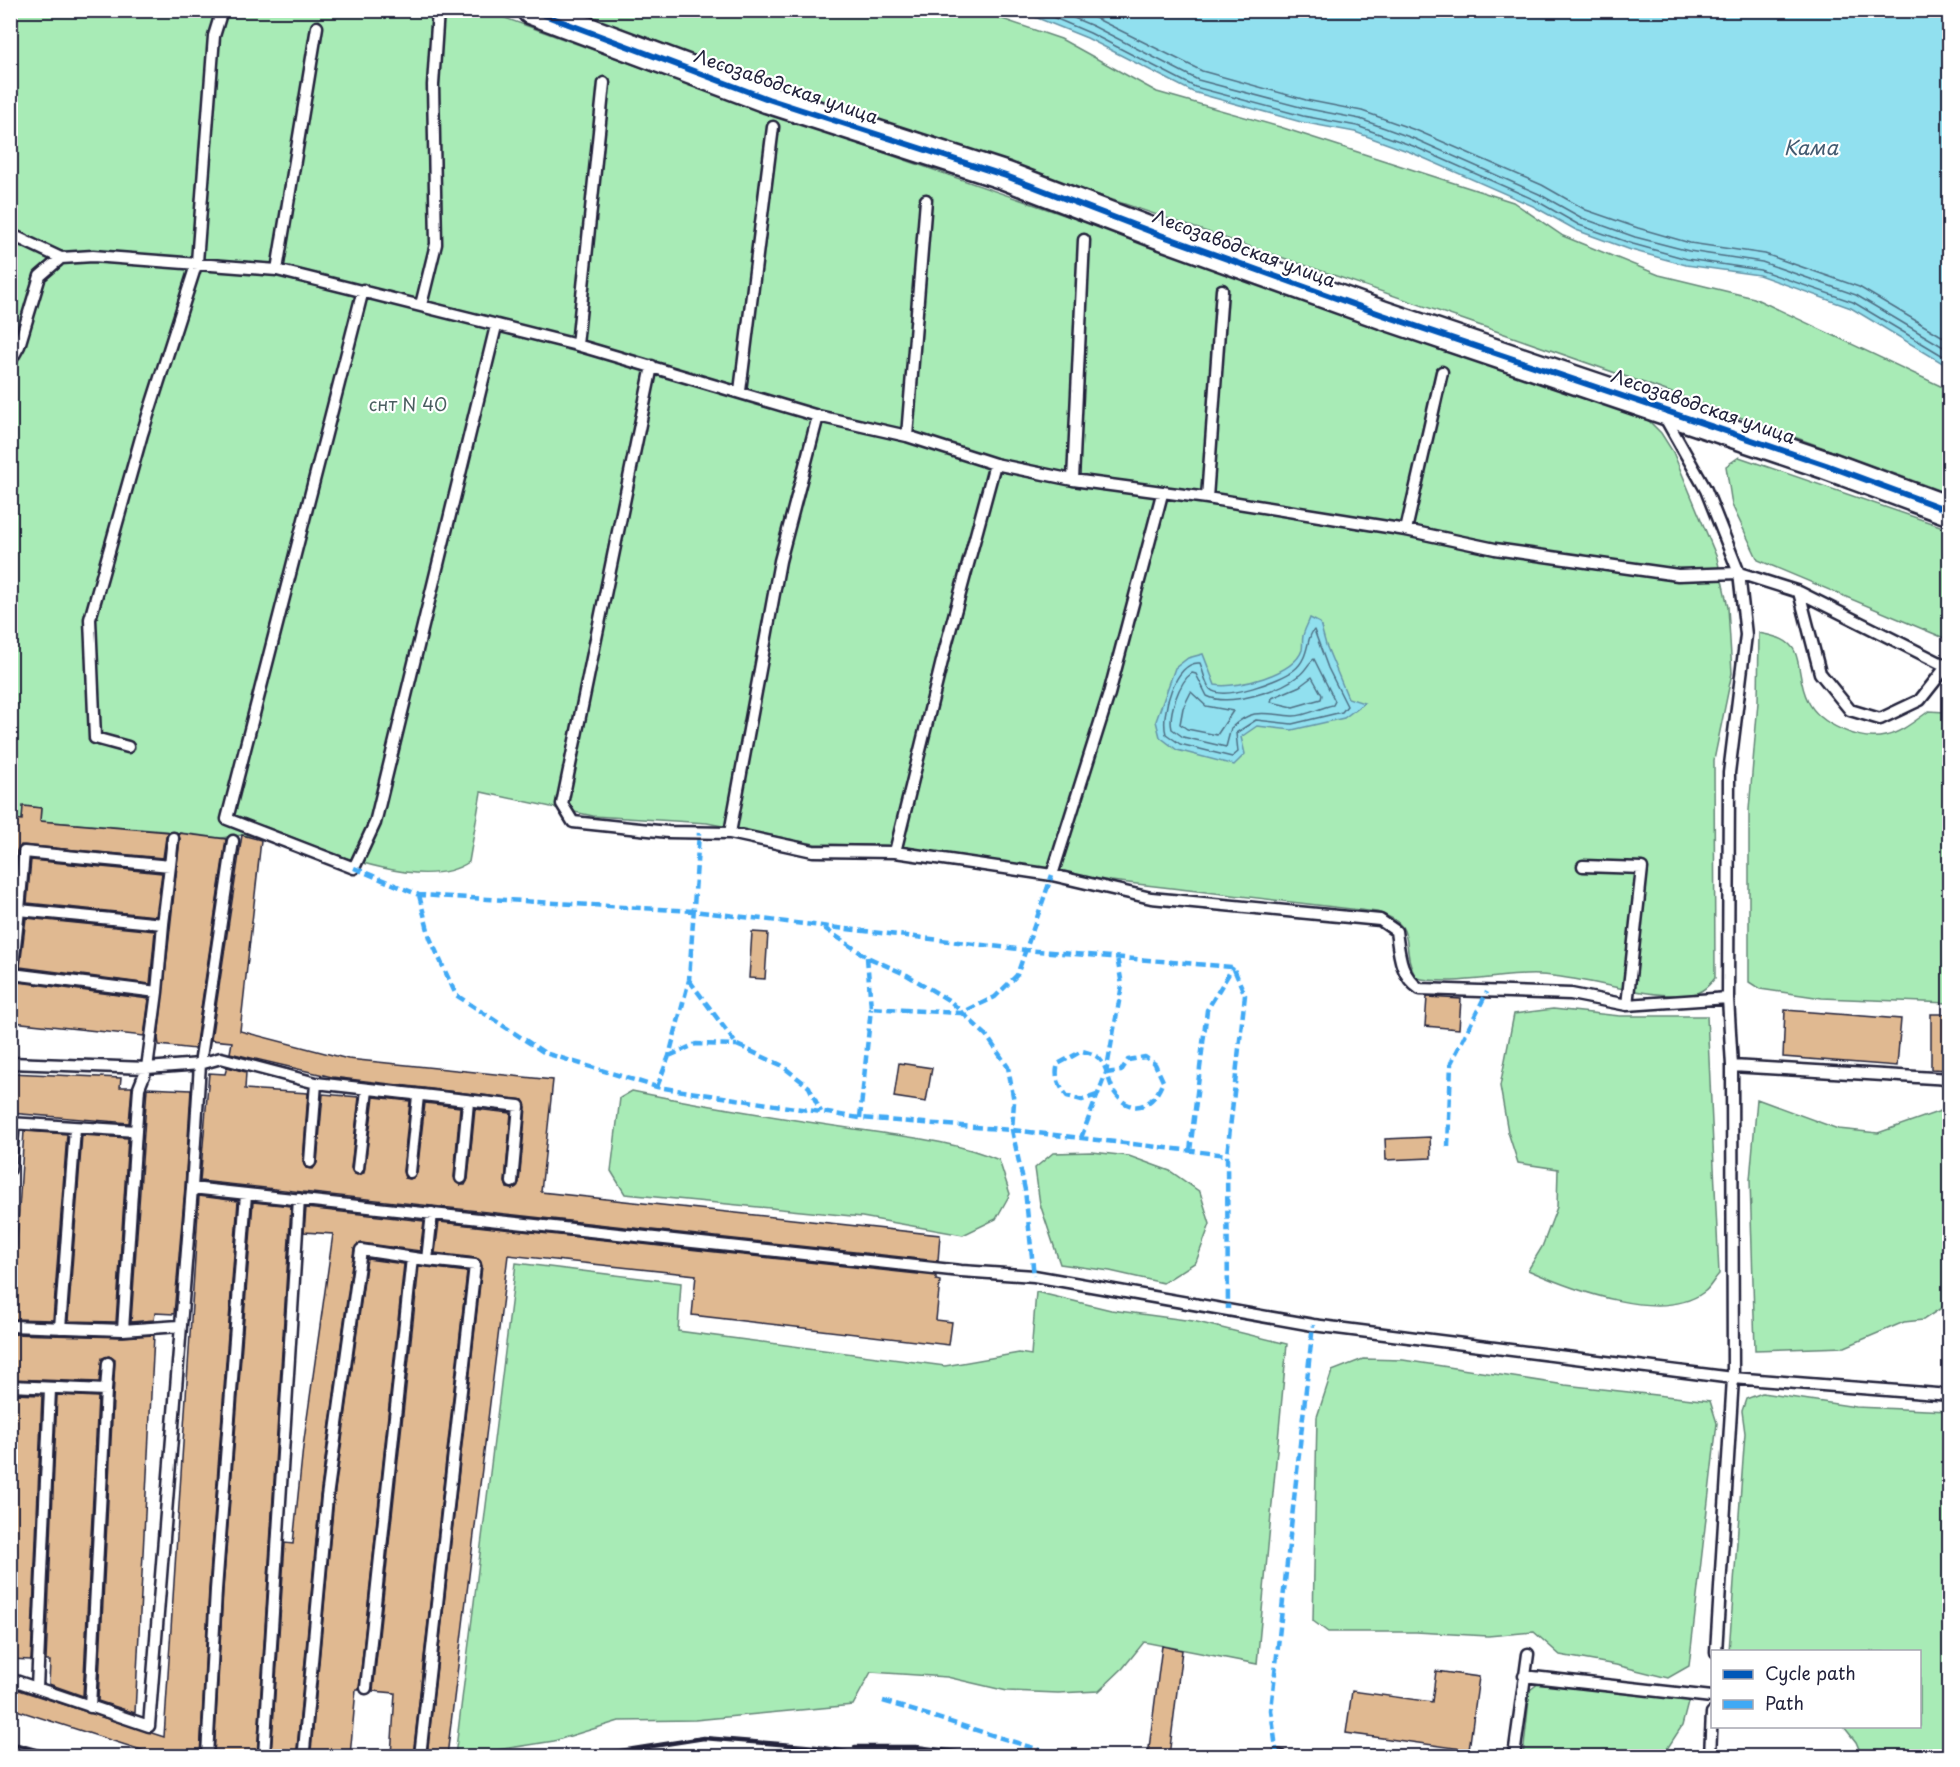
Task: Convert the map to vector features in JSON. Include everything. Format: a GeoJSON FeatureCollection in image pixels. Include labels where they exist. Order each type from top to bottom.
{"type":"FeatureCollection","features":[{"type":"Feature","properties":{"kind":"street","name":"Лесозаводская улица"},"geometry":{"type":"LineString","coordinates":[[531,10],[768,99],[1006,176],[1152,232],[1372,311],[1826,465],[1950,511]]}},
{"type":"Feature","properties":{"kind":"lane"},"geometry":{"type":"LineString","coordinates":[[128,747],[95,738],[90,619],[142,434],[197,262],[214,36],[222,10]]}},
{"type":"Feature","properties":{"kind":"lane"},"geometry":{"type":"LineString","coordinates":[[421,305],[436,244],[433,85],[438,10]]}},
{"type":"Feature","properties":{"kind":"lane"},"geometry":{"type":"LineString","coordinates":[[277,270],[316,27]]}},
{"type":"Feature","properties":{"kind":"lane"},"geometry":{"type":"LineString","coordinates":[[577,345],[604,83]]}},
{"type":"Feature","properties":{"kind":"lane"},"geometry":{"type":"LineString","coordinates":[[741,391],[772,127]]}},
{"type":"Feature","properties":{"kind":"lane"},"geometry":{"type":"LineString","coordinates":[[907,436],[926,200]]}},
{"type":"Feature","properties":{"kind":"lane"},"geometry":{"type":"LineString","coordinates":[[10,234],[61,258],[93,256],[197,262],[277,270],[577,345],[741,391],[818,416],[907,436],[995,464],[1073,480],[1162,494],[1207,498],[1407,530],[1495,549],[1678,575],[1739,573],[1799,592],[1948,668],[1920,700],[1880,719],[1850,710],[1820,673],[1799,592]]}},
{"type":"Feature","properties":{"kind":"lane"},"geometry":{"type":"LineString","coordinates":[[1073,480],[1084,240]]}},
{"type":"Feature","properties":{"kind":"lane"},"geometry":{"type":"LineString","coordinates":[[10,362],[19,346],[40,276],[61,258]]}},
{"type":"Feature","properties":{"kind":"lane"},"geometry":{"type":"LineString","coordinates":[[363,290],[227,819],[354,868],[375,822],[386,782],[496,326]]}},
{"type":"Feature","properties":{"kind":"lane"},"geometry":{"type":"LineString","coordinates":[[1207,498],[1222,290]]}},
{"type":"Feature","properties":{"kind":"lane"},"geometry":{"type":"LineString","coordinates":[[652,366],[562,804],[573,822],[668,832],[730,833],[813,851],[895,852],[1052,876],[1151,898],[1380,920],[1396,930],[1400,959],[1408,982],[1420,989],[1571,994],[1627,1005],[1728,998]]}},
{"type":"Feature","properties":{"kind":"lane"},"geometry":{"type":"LineString","coordinates":[[1407,530],[1442,372]]}},
{"type":"Feature","properties":{"kind":"lane"},"geometry":{"type":"LineString","coordinates":[[1660,409],[1706,490],[1739,573],[1746,635],[1729,773],[1728,998],[1732,1066],[1733,1378],[1716,1650]]}},
{"type":"Feature","properties":{"kind":"lane"},"geometry":{"type":"LineString","coordinates":[[730,833],[780,561],[818,416]]}},
{"type":"Feature","properties":{"kind":"lane"},"geometry":{"type":"LineString","coordinates":[[895,852],[944,653],[995,464]]}},
{"type":"Feature","properties":{"kind":"lane"},"geometry":{"type":"LineString","coordinates":[[1052,876],[1109,694],[1162,494]]}},
{"type":"Feature","properties":{"kind":"lane"},"geometry":{"type":"LineString","coordinates":[[123,1330],[139,1088],[147,1068],[158,992],[173,838]]}},
{"type":"Feature","properties":{"kind":"lane"},"geometry":{"type":"LineString","coordinates":[[10,1679],[149,1726],[200,1064],[233,841]]}},
{"type":"Feature","properties":{"kind":"lane"},"geometry":{"type":"LineString","coordinates":[[158,992],[11,979],[24,852],[170,866]]}},
{"type":"Feature","properties":{"kind":"lane"},"geometry":{"type":"LineString","coordinates":[[1583,866],[1642,868],[1627,1005]]}},
{"type":"Feature","properties":{"kind":"lane"},"geometry":{"type":"LineString","coordinates":[[19,909],[163,924]]}},
{"type":"Feature","properties":{"kind":"lane"},"geometry":{"type":"LineString","coordinates":[[10,1063],[147,1068],[200,1064],[221,1058],[316,1083],[519,1106],[512,1182]]}},
{"type":"Feature","properties":{"kind":"lane"},"geometry":{"type":"LineString","coordinates":[[1732,1066],[1950,1079]]}},
{"type":"Feature","properties":{"kind":"lane"},"geometry":{"type":"LineString","coordinates":[[310,1162],[316,1083]]}},
{"type":"Feature","properties":{"kind":"lane"},"geometry":{"type":"LineString","coordinates":[[358,1168],[367,1090]]}},
{"type":"Feature","properties":{"kind":"lane"},"geometry":{"type":"LineString","coordinates":[[410,1172],[418,1096]]}},
{"type":"Feature","properties":{"kind":"lane"},"geometry":{"type":"LineString","coordinates":[[460,1178],[468,1102]]}},
{"type":"Feature","properties":{"kind":"lane"},"geometry":{"type":"LineString","coordinates":[[10,1169],[12,1123],[75,1129],[136,1131]]}},
{"type":"Feature","properties":{"kind":"lane"},"geometry":{"type":"LineString","coordinates":[[60,1328],[75,1129]]}},
{"type":"Feature","properties":{"kind":"lane"},"geometry":{"type":"LineString","coordinates":[[192,1188],[432,1212],[960,1271],[1034,1276],[1313,1325],[1733,1378],[1950,1395]]}},
{"type":"Feature","properties":{"kind":"lane"},"geometry":{"type":"LineString","coordinates":[[207,1756],[216,1590],[246,1194]]}},
{"type":"Feature","properties":{"kind":"lane"},"geometry":{"type":"LineString","coordinates":[[264,1756],[299,1199]]}},
{"type":"Feature","properties":{"kind":"lane"},"geometry":{"type":"LineString","coordinates":[[427,1260],[432,1212]]}},
{"type":"Feature","properties":{"kind":"lane"},"geometry":{"type":"LineString","coordinates":[[304,1750],[327,1497],[361,1250],[475,1265],[420,1756]]}},
{"type":"Feature","properties":{"kind":"lane"},"geometry":{"type":"LineString","coordinates":[[366,1688],[412,1258]]}},
{"type":"Feature","properties":{"kind":"lane"},"geometry":{"type":"LineString","coordinates":[[10,1326],[123,1330],[179,1326]]}},
{"type":"Feature","properties":{"kind":"lane"},"geometry":{"type":"LineString","coordinates":[[90,1707],[108,1363]]}},
{"type":"Feature","properties":{"kind":"lane"},"geometry":{"type":"LineString","coordinates":[[10,1386],[106,1390]]}},
{"type":"Feature","properties":{"kind":"lane"},"geometry":{"type":"LineString","coordinates":[[38,1688],[50,1389]]}},
{"type":"Feature","properties":{"kind":"lane"},"geometry":{"type":"LineString","coordinates":[[1514,1756],[1528,1654]]}},
{"type":"Feature","properties":{"kind":"lane"},"geometry":{"type":"LineString","coordinates":[[1524,1676],[1711,1697]]}},
{"type":"Feature","properties":{"kind":"lane"},"geometry":{"type":"LineString","coordinates":[[1710,1755],[1712,1728]]}},
{"type":"Feature","properties":{"kind":"green space"},"geometry":{"type":"Polygon","coordinates":[[[976,10],[1061,39],[1157,92],[1280,127],[1513,202],[1563,236],[1659,275],[1754,298],[1949,390],[1949,494],[1603,368],[557,11],[976,10]]]}},
{"type":"Feature","properties":{"kind":"green space","name":"снт N 40"},"geometry":{"type":"Polygon","coordinates":[[[10,11],[486,11],[737,102],[1102,228],[1430,346],[1647,419],[1661,433],[1673,452],[1717,558],[1728,607],[1732,673],[1714,760],[1715,978],[1709,985],[1694,994],[1667,995],[1540,975],[1447,981],[1416,978],[1408,955],[1404,930],[1391,917],[1377,912],[1111,881],[899,846],[815,844],[707,823],[593,816],[481,792],[469,862],[448,871],[423,873],[395,871],[366,864],[264,826],[261,837],[242,835],[221,838],[40,821],[41,808],[24,806],[22,820],[11,819],[10,11]]]}},
{"type":"Feature","properties":{"kind":"green space"},"geometry":{"type":"Polygon","coordinates":[[[1739,457],[1949,529],[1949,640],[1758,560],[1732,505],[1726,466],[1739,457]]]}},
{"type":"Feature","properties":{"kind":"green space"},"geometry":{"type":"Polygon","coordinates":[[[1759,633],[1780,638],[1792,647],[1797,657],[1808,701],[1821,717],[1841,729],[1864,736],[1885,736],[1903,729],[1929,711],[1945,712],[1949,715],[1949,1003],[1822,998],[1760,989],[1749,982],[1749,810],[1758,702],[1759,633]]]}},
{"type":"Feature","properties":{"kind":"green space"},"geometry":{"type":"Polygon","coordinates":[[[1553,1009],[1620,1016],[1707,1016],[1719,1274],[1704,1292],[1686,1301],[1664,1305],[1616,1300],[1591,1294],[1528,1270],[1542,1247],[1557,1207],[1558,1169],[1518,1163],[1508,1132],[1500,1086],[1514,1014],[1553,1009]]]}},
{"type":"Feature","properties":{"kind":"green space"},"geometry":{"type":"Polygon","coordinates":[[[632,1091],[963,1148],[999,1160],[1010,1194],[996,1219],[963,1235],[862,1217],[625,1194],[611,1171],[620,1098],[632,1091]]]}},
{"type":"Feature","properties":{"kind":"green space"},"geometry":{"type":"Polygon","coordinates":[[[1757,1099],[1838,1129],[1878,1133],[1949,1108],[1949,1303],[1923,1320],[1904,1322],[1845,1347],[1755,1350],[1750,1180],[1757,1099]]]}},
{"type":"Feature","properties":{"kind":"green space"},"geometry":{"type":"Polygon","coordinates":[[[1092,1152],[1129,1156],[1170,1171],[1200,1192],[1210,1224],[1196,1262],[1163,1283],[1110,1271],[1060,1264],[1040,1204],[1035,1168],[1053,1153],[1092,1152]]]}},
{"type":"Feature","properties":{"kind":"green space"},"geometry":{"type":"Polygon","coordinates":[[[516,1263],[681,1283],[678,1331],[945,1366],[1019,1353],[1031,1355],[1036,1292],[1111,1310],[1193,1321],[1287,1344],[1257,1664],[1144,1642],[1123,1668],[1099,1691],[1058,1693],[1007,1691],[947,1677],[871,1672],[853,1705],[695,1720],[619,1721],[554,1741],[469,1756],[455,1756],[516,1263]]]}},
{"type":"Feature","properties":{"kind":"green space"},"geometry":{"type":"Polygon","coordinates":[[[1363,1359],[1403,1360],[1565,1385],[1710,1401],[1717,1423],[1689,1666],[1668,1678],[1616,1665],[1560,1655],[1534,1632],[1488,1636],[1416,1632],[1328,1632],[1313,1621],[1317,1417],[1332,1371],[1363,1359]]]}},
{"type":"Feature","properties":{"kind":"green space"},"geometry":{"type":"Polygon","coordinates":[[[1762,1393],[1856,1407],[1949,1411],[1949,1460],[1946,1472],[1950,1533],[1949,1756],[1862,1756],[1856,1742],[1845,1728],[1921,1728],[1921,1650],[1729,1650],[1745,1433],[1742,1411],[1746,1399],[1762,1393]]]}},
{"type":"Feature","properties":{"kind":"green space"},"geometry":{"type":"Polygon","coordinates":[[[1539,1683],[1689,1699],[1682,1726],[1667,1749],[1646,1749],[1612,1756],[1523,1756],[1530,1690],[1539,1683]]]}},
{"type":"Feature","properties":{"kind":"water","name":"Кама"},"geometry":{"type":"Polygon","coordinates":[[[1020,11],[1949,11],[1949,367],[1851,308],[1759,275],[1686,265],[1631,250],[1576,230],[1533,206],[1410,152],[1355,132],[1301,122],[1193,92],[1087,38],[1020,11]]]}},
{"type":"Feature","properties":{"kind":"water"},"geometry":{"type":"Polygon","coordinates":[[[1310,618],[1320,623],[1326,645],[1348,698],[1364,703],[1344,718],[1292,730],[1257,726],[1241,737],[1245,754],[1234,765],[1177,750],[1160,737],[1156,721],[1175,668],[1188,658],[1203,654],[1215,685],[1237,685],[1264,678],[1277,673],[1297,659],[1302,650],[1304,634],[1310,618]]]}},
{"type":"Feature","properties":{"kind":"building"},"geometry":{"type":"Polygon","coordinates":[[[23,806],[41,808],[40,821],[169,832],[163,858],[21,845],[17,851],[10,919],[10,819],[22,820],[23,806]]]}},
{"type":"Feature","properties":{"kind":"building"},"geometry":{"type":"Polygon","coordinates":[[[178,833],[226,839],[195,1049],[159,1045],[158,1038],[180,839],[178,833]]]}},
{"type":"Feature","properties":{"kind":"building"},"geometry":{"type":"Polygon","coordinates":[[[242,835],[261,840],[240,1031],[348,1059],[553,1080],[541,1192],[940,1235],[938,1261],[200,1181],[209,1073],[225,1074],[227,1067],[246,1072],[245,1089],[308,1093],[303,1161],[306,1168],[313,1169],[317,1163],[323,1094],[359,1097],[351,1168],[357,1175],[364,1173],[374,1097],[410,1101],[403,1171],[405,1178],[410,1179],[417,1173],[425,1103],[460,1107],[454,1177],[460,1185],[465,1185],[468,1179],[475,1109],[511,1113],[505,1182],[507,1188],[512,1189],[519,1183],[526,1107],[523,1100],[332,1077],[230,1053],[232,1042],[211,1040],[242,835]]]}},
{"type":"Feature","properties":{"kind":"building"},"geometry":{"type":"Polygon","coordinates":[[[31,860],[162,873],[156,916],[27,903],[31,860]]]}},
{"type":"Feature","properties":{"kind":"building"},"geometry":{"type":"Polygon","coordinates":[[[26,918],[155,931],[150,984],[20,967],[26,918]]]}},
{"type":"Feature","properties":{"kind":"building"},"geometry":{"type":"Polygon","coordinates":[[[752,932],[768,933],[765,979],[749,978],[752,932]]]}},
{"type":"Feature","properties":{"kind":"building"},"geometry":{"type":"Polygon","coordinates":[[[18,982],[149,999],[144,1036],[13,1022],[18,982]]]}},
{"type":"Feature","properties":{"kind":"building"},"geometry":{"type":"Polygon","coordinates":[[[1427,997],[1461,999],[1459,1029],[1425,1026],[1427,997]]]}},
{"type":"Feature","properties":{"kind":"building"},"geometry":{"type":"Polygon","coordinates":[[[1785,1010],[1901,1019],[1897,1066],[1783,1057],[1785,1010]]]}},
{"type":"Feature","properties":{"kind":"building"},"geometry":{"type":"Polygon","coordinates":[[[1931,1014],[1950,1014],[1950,1070],[1931,1069],[1931,1014]]]}},
{"type":"Feature","properties":{"kind":"building"},"geometry":{"type":"Polygon","coordinates":[[[899,1063],[932,1068],[926,1102],[894,1097],[899,1063]]]}},
{"type":"Feature","properties":{"kind":"building"},"geometry":{"type":"Polygon","coordinates":[[[10,1073],[121,1078],[120,1087],[132,1087],[129,1123],[10,1113],[10,1073]]]}},
{"type":"Feature","properties":{"kind":"building"},"geometry":{"type":"Polygon","coordinates":[[[147,1088],[191,1090],[185,1187],[174,1314],[155,1313],[154,1320],[131,1322],[147,1088]]]}},
{"type":"Feature","properties":{"kind":"building"},"geometry":{"type":"Polygon","coordinates":[[[24,1131],[67,1134],[53,1320],[12,1319],[24,1131]]]}},
{"type":"Feature","properties":{"kind":"building"},"geometry":{"type":"Polygon","coordinates":[[[82,1135],[128,1138],[116,1322],[68,1321],[82,1135]]]}},
{"type":"Feature","properties":{"kind":"building"},"geometry":{"type":"Polygon","coordinates":[[[1430,1137],[1431,1158],[1386,1160],[1385,1139],[1430,1137]]]}},
{"type":"Feature","properties":{"kind":"building"},"geometry":{"type":"Polygon","coordinates":[[[199,1196],[238,1201],[209,1589],[200,1756],[160,1756],[10,1708],[10,1687],[164,1737],[199,1196]]]}},
{"type":"Feature","properties":{"kind":"building"},"geometry":{"type":"Polygon","coordinates":[[[253,1202],[291,1206],[257,1756],[214,1756],[223,1590],[253,1202]]]}},
{"type":"Feature","properties":{"kind":"building"},"geometry":{"type":"Polygon","coordinates":[[[306,1208],[424,1221],[420,1251],[362,1243],[354,1249],[320,1496],[297,1749],[300,1756],[271,1756],[285,1543],[293,1544],[303,1447],[333,1234],[304,1232],[306,1208]]]}},
{"type":"Feature","properties":{"kind":"building"},"geometry":{"type":"Polygon","coordinates":[[[439,1222],[936,1276],[936,1280],[940,1281],[936,1320],[952,1322],[949,1345],[692,1315],[696,1275],[508,1255],[447,1756],[427,1756],[482,1266],[476,1258],[435,1253],[439,1222]]]}},
{"type":"Feature","properties":{"kind":"building"},"geometry":{"type":"Polygon","coordinates":[[[367,1259],[404,1264],[359,1689],[356,1689],[350,1756],[308,1756],[311,1751],[334,1498],[367,1259]]]}},
{"type":"Feature","properties":{"kind":"building"},"geometry":{"type":"Polygon","coordinates":[[[419,1266],[467,1272],[413,1756],[391,1756],[395,1693],[373,1691],[419,1266]]]}},
{"type":"Feature","properties":{"kind":"building"},"geometry":{"type":"Polygon","coordinates":[[[11,1334],[123,1337],[154,1335],[135,1713],[98,1701],[115,1360],[109,1356],[102,1358],[99,1382],[10,1379],[11,1334]]]}},
{"type":"Feature","properties":{"kind":"building"},"geometry":{"type":"Polygon","coordinates":[[[10,1394],[42,1395],[31,1660],[10,1659],[10,1394]]]}},
{"type":"Feature","properties":{"kind":"building"},"geometry":{"type":"Polygon","coordinates":[[[57,1395],[98,1397],[83,1696],[49,1684],[50,1661],[46,1661],[57,1395]]]}},
{"type":"Feature","properties":{"kind":"building"},"geometry":{"type":"Polygon","coordinates":[[[1162,1646],[1182,1650],[1169,1756],[1148,1756],[1162,1646]]]}},
{"type":"Feature","properties":{"kind":"building"},"geometry":{"type":"Polygon","coordinates":[[[1436,1671],[1479,1677],[1469,1750],[1346,1733],[1352,1691],[1432,1702],[1436,1671]]]}},
{"type":"Feature","properties":{"kind":"railway"},"geometry":{"type":"LineString","coordinates":[[589,1756],[704,1738],[816,1747],[871,1756]]}},
{"type":"Feature","properties":{"kind":"railway"},"geometry":{"type":"LineString","coordinates":[[10,1743],[57,1756]]}},
{"type":"Feature","properties":{"kind":"railway"},"geometry":{"type":"LineString","coordinates":[[855,1747],[916,1747],[989,1756]]}},
{"type":"Feature","properties":{"kind":"marked path"},"geometry":{"type":"LineString","coordinates":[[657,1087],[669,1056],[689,980],[699,833]]}},
{"type":"Feature","properties":{"kind":"marked path"},"geometry":{"type":"LineString","coordinates":[[354,868],[419,895],[693,911],[1026,950],[1233,967],[1245,995],[1227,1155],[1228,1309]]}},
{"type":"Feature","properties":{"kind":"marked path"},"geometry":{"type":"LineString","coordinates":[[867,957],[871,1008],[961,1013],[995,997],[1017,975],[1052,875]]}},
{"type":"Feature","properties":{"kind":"marked path"},"geometry":{"type":"LineString","coordinates":[[419,895],[430,938],[456,995],[545,1053],[657,1087],[860,1118],[1012,1130],[1227,1155]]}},
{"type":"Feature","properties":{"kind":"marked path"},"geometry":{"type":"LineString","coordinates":[[824,928],[867,957],[907,975],[950,1001],[986,1035],[1008,1067],[1014,1102],[1012,1130],[1025,1190],[1034,1276]]}},
{"type":"Feature","properties":{"kind":"marked path"},"geometry":{"type":"LineString","coordinates":[[1081,1138],[1106,1073],[1122,985],[1117,957]]}},
{"type":"Feature","properties":{"kind":"marked path"},"geometry":{"type":"LineString","coordinates":[[1190,1151],[1207,1010],[1233,967]]}},
{"type":"Feature","properties":{"kind":"marked path"},"geometry":{"type":"LineString","coordinates":[[689,980],[737,1045],[781,1065],[809,1087],[821,1112]]}},
{"type":"Feature","properties":{"kind":"marked path"},"geometry":{"type":"LineString","coordinates":[[1448,1147],[1451,1063],[1487,992]]}},
{"type":"Feature","properties":{"kind":"marked path"},"geometry":{"type":"LineString","coordinates":[[860,1118],[871,1008]]}},
{"type":"Feature","properties":{"kind":"marked path"},"geometry":{"type":"LineString","coordinates":[[669,1056],[696,1044],[737,1045]]}},
{"type":"Feature","properties":{"kind":"marked path"},"geometry":{"type":"LineString","coordinates":[[1097,1095],[1082,1100],[1067,1096],[1058,1081],[1058,1064],[1082,1051],[1096,1056],[1106,1069],[1107,1073],[1111,1086],[1115,1093],[1122,1101],[1136,1107],[1155,1097],[1163,1081],[1155,1064],[1145,1057],[1128,1060],[1121,1071],[1106,1073]]}},
{"type":"Feature","properties":{"kind":"marked path"},"geometry":{"type":"LineString","coordinates":[[1277,1756],[1271,1710],[1313,1325]]}},
{"type":"Feature","properties":{"kind":"marked path"},"geometry":{"type":"LineString","coordinates":[[883,1701],[1059,1756]]}},
{"type":"Feature","properties":{"kind":"cycle path"},"geometry":{"type":"LineString","coordinates":[[531,10],[768,99],[1006,176],[1152,232],[1383,315],[1826,465],[1950,511]]}}]}
